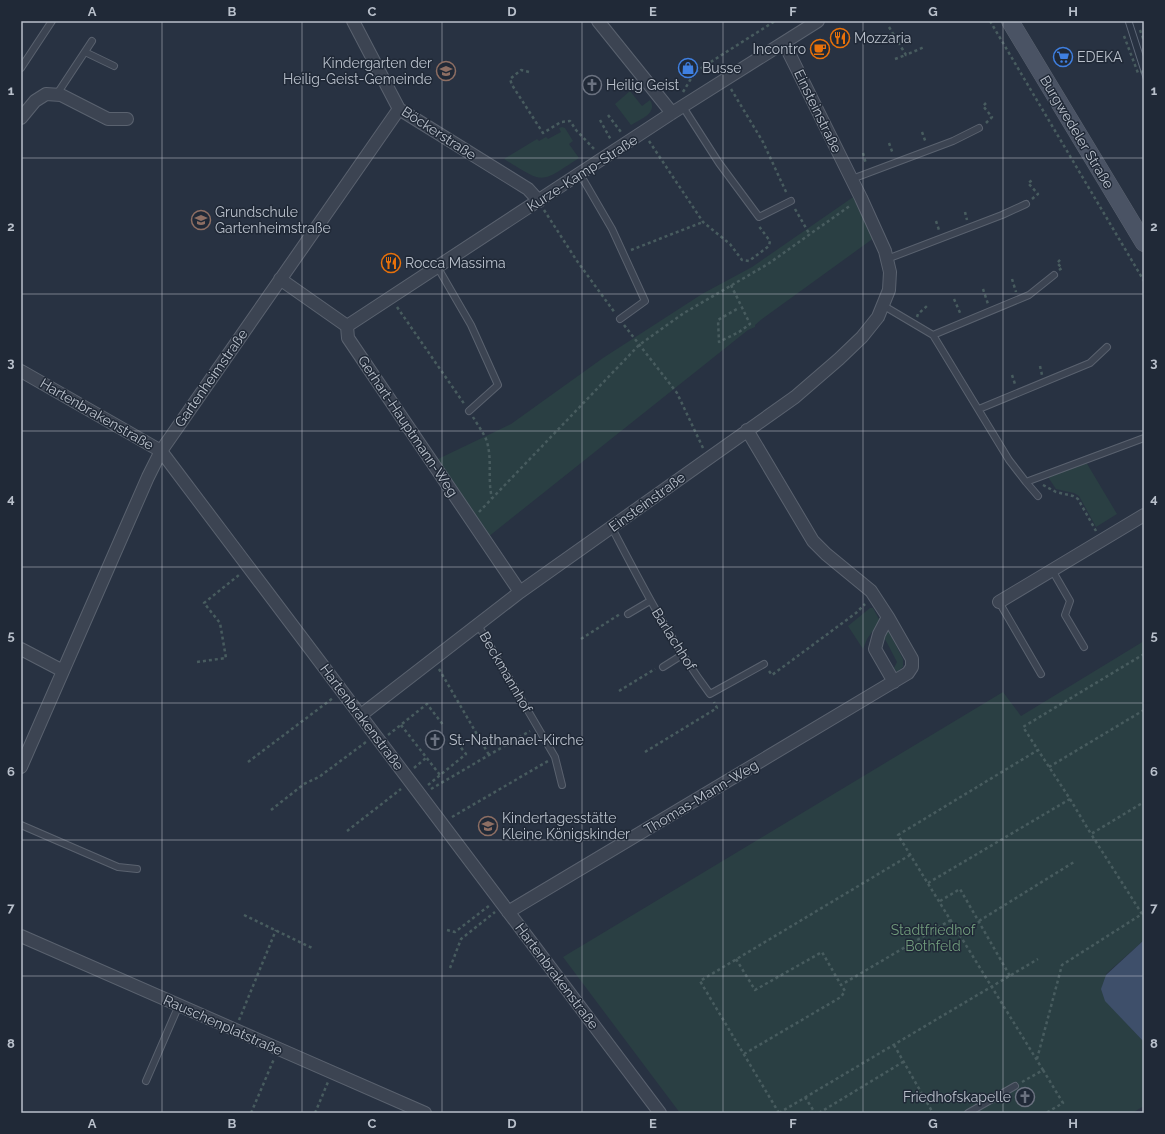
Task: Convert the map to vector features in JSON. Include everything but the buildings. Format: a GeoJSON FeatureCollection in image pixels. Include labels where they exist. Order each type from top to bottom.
{"type":"FeatureCollection","features":[{"type":"Feature","properties":{"kind":"main road","name":"Burgwedeler Straße"},"geometry":{"type":"LineString","coordinates":[[1010,21],[1144,243]]}},
{"type":"Feature","properties":{"kind":"street","name":"Böckerstraße"},"geometry":{"type":"LineString","coordinates":[[353,21],[399,109],[528,189],[539,201]]}},
{"type":"Feature","properties":{"kind":"street"},"geometry":{"type":"LineString","coordinates":[[598,21],[669,110]]}},
{"type":"Feature","properties":{"kind":"street","name":"Kurze-Kamp-Straße"},"geometry":{"type":"LineString","coordinates":[[346,326],[438,268],[643,132],[669,110],[684,107],[818,21]]}},
{"type":"Feature","properties":{"kind":"street","name":"Einsteinstraße"},"geometry":{"type":"LineString","coordinates":[[361,715],[520,592],[795,397],[862,337],[878,317],[884,306],[889,284],[890,272],[887,259],[852,179],[784,43]]}},
{"type":"Feature","properties":{"kind":"street"},"geometry":{"type":"LineString","coordinates":[[21,118],[35,101],[46,94],[56,95],[108,119],[127,119]]}},
{"type":"Feature","properties":{"kind":"street","name":"Gartenheimstraße"},"geometry":{"type":"LineString","coordinates":[[21,767],[148,476],[161,451],[399,109]]}},
{"type":"Feature","properties":{"kind":"street"},"geometry":{"type":"LineString","coordinates":[[280,279],[346,326]]}},
{"type":"Feature","properties":{"kind":"street","name":"Gerhart-Hauptmann-Weg"},"geometry":{"type":"LineString","coordinates":[[346,326],[348,338],[520,592]]}},
{"type":"Feature","properties":{"kind":"street","name":"Hartenbrakenstraße"},"geometry":{"type":"LineString","coordinates":[[21,371],[161,451],[660,1113]]}},
{"type":"Feature","properties":{"kind":"street","name":"Thomas-Mann-Weg"},"geometry":{"type":"LineString","coordinates":[[503,906],[894,682],[908,673],[912,667],[912,659],[874,595],[865,585],[826,554],[813,541],[747,430]]}},
{"type":"Feature","properties":{"kind":"street"},"geometry":{"type":"LineString","coordinates":[[999,602],[1144,514]]}},
{"type":"Feature","properties":{"kind":"street"},"geometry":{"type":"LineString","coordinates":[[888,618],[879,634],[875,648],[894,682]]}},
{"type":"Feature","properties":{"kind":"street"},"geometry":{"type":"LineString","coordinates":[[21,649],[63,671]]}},
{"type":"Feature","properties":{"kind":"street","name":"Rauschenplatstraße"},"geometry":{"type":"LineString","coordinates":[[21,936],[425,1113]]}},
{"type":"Feature","properties":{"kind":"lane"},"geometry":{"type":"LineString","coordinates":[[21,68],[52,21]]}},
{"type":"Feature","properties":{"kind":"lane"},"geometry":{"type":"LineString","coordinates":[[56,95],[92,41]]}},
{"type":"Feature","properties":{"kind":"lane"},"geometry":{"type":"LineString","coordinates":[[85,52],[114,66]]}},
{"type":"Feature","properties":{"kind":"lane"},"geometry":{"type":"LineString","coordinates":[[684,107],[719,164],[759,217],[791,202]]}},
{"type":"Feature","properties":{"kind":"lane"},"geometry":{"type":"LineString","coordinates":[[852,179],[953,141],[979,128]]}},
{"type":"Feature","properties":{"kind":"lane"},"geometry":{"type":"LineString","coordinates":[[580,174],[612,229],[645,301],[620,319]]}},
{"type":"Feature","properties":{"kind":"lane"},"geometry":{"type":"LineString","coordinates":[[887,259],[1002,215],[1026,204]]}},
{"type":"Feature","properties":{"kind":"lane"},"geometry":{"type":"LineString","coordinates":[[438,268],[471,325],[498,385],[469,411]]}},
{"type":"Feature","properties":{"kind":"lane"},"geometry":{"type":"LineString","coordinates":[[934,335],[1029,295],[1054,274]]}},
{"type":"Feature","properties":{"kind":"lane"},"geometry":{"type":"LineString","coordinates":[[884,306],[934,335],[1012,464],[1038,496]]}},
{"type":"Feature","properties":{"kind":"lane"},"geometry":{"type":"LineString","coordinates":[[979,409],[1090,363],[1107,346]]}},
{"type":"Feature","properties":{"kind":"lane"},"geometry":{"type":"LineString","coordinates":[[1026,482],[1035,480],[1144,438]]}},
{"type":"Feature","properties":{"kind":"lane","name":"Barlachhof"},"geometry":{"type":"LineString","coordinates":[[612,528],[650,601],[682,655],[710,694]]}},
{"type":"Feature","properties":{"kind":"lane"},"geometry":{"type":"LineString","coordinates":[[1052,570],[1070,602],[1065,614],[1084,647]]}},
{"type":"Feature","properties":{"kind":"lane"},"geometry":{"type":"LineString","coordinates":[[628,614],[650,601]]}},
{"type":"Feature","properties":{"kind":"lane"},"geometry":{"type":"LineString","coordinates":[[999,602],[1041,674]]}},
{"type":"Feature","properties":{"kind":"lane","name":"Beckmannhof"},"geometry":{"type":"LineString","coordinates":[[478,625],[555,757],[562,785]]}},
{"type":"Feature","properties":{"kind":"lane"},"geometry":{"type":"LineString","coordinates":[[663,667],[682,655]]}},
{"type":"Feature","properties":{"kind":"lane"},"geometry":{"type":"LineString","coordinates":[[710,694],[764,664]]}},
{"type":"Feature","properties":{"kind":"lane"},"geometry":{"type":"LineString","coordinates":[[21,825],[118,867],[137,869]]}},
{"type":"Feature","properties":{"kind":"lane"},"geometry":{"type":"LineString","coordinates":[[146,1081],[179,1005]]}},
{"type":"Feature","properties":{"kind":"lane"},"geometry":{"type":"LineString","coordinates":[[968,1113],[1015,1086]]}},
{"type":"Feature","properties":{"kind":"path"},"geometry":{"type":"LineString","coordinates":[[669,110],[681,96],[695,72],[775,21]]}},
{"type":"Feature","properties":{"kind":"path"},"geometry":{"type":"LineString","coordinates":[[990,21],[1144,281]]}},
{"type":"Feature","properties":{"kind":"path"},"geometry":{"type":"LineString","coordinates":[[889,27],[906,55]]}},
{"type":"Feature","properties":{"kind":"path"},"geometry":{"type":"LineString","coordinates":[[1140,30],[1144,41]]}},
{"type":"Feature","properties":{"kind":"path"},"geometry":{"type":"LineString","coordinates":[[1124,36],[1138,73],[1144,71]]}},
{"type":"Feature","properties":{"kind":"path"},"geometry":{"type":"LineString","coordinates":[[895,59],[924,47]]}},
{"type":"Feature","properties":{"kind":"path"},"geometry":{"type":"LineString","coordinates":[[529,72],[521,70],[510,79],[512,85],[543,133],[561,122],[570,121],[576,130],[596,151]]}},
{"type":"Feature","properties":{"kind":"path"},"geometry":{"type":"LineString","coordinates":[[726,80],[763,142],[791,202],[810,236]]}},
{"type":"Feature","properties":{"kind":"path"},"geometry":{"type":"LineString","coordinates":[[979,128],[992,117],[982,106],[986,103]]}},
{"type":"Feature","properties":{"kind":"path"},"geometry":{"type":"LineString","coordinates":[[608,115],[622,134]]}},
{"type":"Feature","properties":{"kind":"path"},"geometry":{"type":"LineString","coordinates":[[600,120],[612,141]]}},
{"type":"Feature","properties":{"kind":"path"},"geometry":{"type":"LineString","coordinates":[[643,132],[703,222],[730,244],[742,260],[749,261],[769,246],[770,241],[755,220],[759,217]]}},
{"type":"Feature","properties":{"kind":"path"},"geometry":{"type":"LineString","coordinates":[[1026,204],[1038,194],[1028,183],[1034,179]]}},
{"type":"Feature","properties":{"kind":"path"},"geometry":{"type":"LineString","coordinates":[[472,519],[639,345],[684,313],[768,264],[810,236],[861,198]]}},
{"type":"Feature","properties":{"kind":"path"},"geometry":{"type":"LineString","coordinates":[[539,201],[577,261],[639,345],[677,393],[707,458]]}},
{"type":"Feature","properties":{"kind":"path"},"geometry":{"type":"LineString","coordinates":[[623,253],[703,222]]}},
{"type":"Feature","properties":{"kind":"path"},"geometry":{"type":"LineString","coordinates":[[731,285],[750,324],[739,332],[719,342],[718,320],[737,309]]}},
{"type":"Feature","properties":{"kind":"path"},"geometry":{"type":"LineString","coordinates":[[982,289],[991,311]]}},
{"type":"Feature","properties":{"kind":"path"},"geometry":{"type":"LineString","coordinates":[[391,297],[469,411],[485,438],[490,470],[490,489],[492,499]]}},
{"type":"Feature","properties":{"kind":"path"},"geometry":{"type":"LineString","coordinates":[[954,299],[964,322]]}},
{"type":"Feature","properties":{"kind":"path"},"geometry":{"type":"LineString","coordinates":[[915,325],[918,314],[927,306]]}},
{"type":"Feature","properties":{"kind":"path"},"geometry":{"type":"LineString","coordinates":[[1035,480],[1056,492],[1073,496],[1078,499],[1101,540]]}},
{"type":"Feature","properties":{"kind":"path"},"geometry":{"type":"LineString","coordinates":[[197,662],[226,658],[220,622],[204,603],[249,567]]}},
{"type":"Feature","properties":{"kind":"path"},"geometry":{"type":"LineString","coordinates":[[764,664],[772,676],[856,613],[874,595]]}},
{"type":"Feature","properties":{"kind":"path"},"geometry":{"type":"LineString","coordinates":[[581,639],[622,613],[628,614]]}},
{"type":"Feature","properties":{"kind":"path"},"geometry":{"type":"LineString","coordinates":[[1037,1059],[1062,965],[1142,914],[1023,727],[1144,654]]}},
{"type":"Feature","properties":{"kind":"path"},"geometry":{"type":"LineString","coordinates":[[433,660],[489,755]]}},
{"type":"Feature","properties":{"kind":"path"},"geometry":{"type":"LineString","coordinates":[[618,691],[656,668],[663,667]]}},
{"type":"Feature","properties":{"kind":"path"},"geometry":{"type":"LineString","coordinates":[[248,762],[343,691]]}},
{"type":"Feature","properties":{"kind":"path"},"geometry":{"type":"LineString","coordinates":[[645,752],[717,708],[710,694]]}},
{"type":"Feature","properties":{"kind":"path"},"geometry":{"type":"LineString","coordinates":[[271,810],[304,784],[319,777],[378,738],[401,725],[427,704],[444,726]]}},
{"type":"Feature","properties":{"kind":"path"},"geometry":{"type":"LineString","coordinates":[[1049,767],[1144,710]]}},
{"type":"Feature","properties":{"kind":"path"},"geometry":{"type":"LineString","coordinates":[[401,725],[440,775]]}},
{"type":"Feature","properties":{"kind":"path"},"geometry":{"type":"LineString","coordinates":[[420,794],[537,726]]}},
{"type":"Feature","properties":{"kind":"path"},"geometry":{"type":"LineString","coordinates":[[420,794],[440,775],[466,754],[451,735]]}},
{"type":"Feature","properties":{"kind":"path"},"geometry":{"type":"LineString","coordinates":[[1038,750],[898,835],[1037,1059],[1062,1103],[1046,1113]]}},
{"type":"Feature","properties":{"kind":"path"},"geometry":{"type":"LineString","coordinates":[[442,823],[555,757]]}},
{"type":"Feature","properties":{"kind":"path"},"geometry":{"type":"LineString","coordinates":[[347,831],[408,778],[426,758]]}},
{"type":"Feature","properties":{"kind":"path"},"geometry":{"type":"LineString","coordinates":[[928,883],[1070,799]]}},
{"type":"Feature","properties":{"kind":"path"},"geometry":{"type":"LineString","coordinates":[[1091,834],[1144,802]]}},
{"type":"Feature","properties":{"kind":"path"},"geometry":{"type":"LineString","coordinates":[[910,855],[700,981],[779,1113],[1038,959]]}},
{"type":"Feature","properties":{"kind":"path"},"geometry":{"type":"LineString","coordinates":[[978,921],[1074,862]]}},
{"type":"Feature","properties":{"kind":"path"},"geometry":{"type":"LineString","coordinates":[[940,901],[960,890],[1010,976]]}},
{"type":"Feature","properties":{"kind":"path"},"geometry":{"type":"LineString","coordinates":[[447,930],[455,932],[503,906]]}},
{"type":"Feature","properties":{"kind":"path"},"geometry":{"type":"LineString","coordinates":[[450,968],[461,939],[503,906]]}},
{"type":"Feature","properties":{"kind":"path"},"geometry":{"type":"LineString","coordinates":[[244,915],[312,948]]}},
{"type":"Feature","properties":{"kind":"path"},"geometry":{"type":"LineString","coordinates":[[842,985],[951,920]]}},
{"type":"Feature","properties":{"kind":"path"},"geometry":{"type":"LineString","coordinates":[[234,1030],[276,930]]}},
{"type":"Feature","properties":{"kind":"path"},"geometry":{"type":"LineString","coordinates":[[736,959],[755,990],[822,952],[845,991],[841,997],[744,1054]]}},
{"type":"Feature","properties":{"kind":"path"},"geometry":{"type":"LineString","coordinates":[[894,1045],[933,1113]]}},
{"type":"Feature","properties":{"kind":"path"},"geometry":{"type":"LineString","coordinates":[[251,1113],[279,1049]]}},
{"type":"Feature","properties":{"kind":"path"},"geometry":{"type":"LineString","coordinates":[[819,1113],[904,1062]]}},
{"type":"Feature","properties":{"kind":"path"},"geometry":{"type":"LineString","coordinates":[[1015,1086],[1043,1070]]}},
{"type":"Feature","properties":{"kind":"path"},"geometry":{"type":"LineString","coordinates":[[316,1113],[332,1072]]}},
{"type":"Feature","properties":{"kind":"path"},"geometry":{"type":"LineString","coordinates":[[805,1097],[815,1113]]}},
{"type":"Feature","properties":{"kind":"green space"},"geometry":{"type":"Polygon","coordinates":[[[630,91],[642,106],[650,100],[652,105],[652,109],[644,118],[631,125],[615,104],[630,91]]]}},
{"type":"Feature","properties":{"kind":"green space"},"geometry":{"type":"Polygon","coordinates":[[[559,128],[565,128],[573,141],[569,144],[579,158],[556,173],[542,178],[535,177],[504,159],[537,139],[539,141],[546,137],[548,139],[561,132],[559,128]]]}},
{"type":"Feature","properties":{"kind":"green space"},"geometry":{"type":"Polygon","coordinates":[[[859,193],[878,235],[762,319],[755,325],[755,327],[748,330],[488,537],[436,460],[511,424],[603,358],[702,294],[752,267],[859,193]]]}},
{"type":"Feature","properties":{"kind":"green space"},"geometry":{"type":"Polygon","coordinates":[[[1086,462],[1117,514],[1096,527],[1079,496],[1074,493],[1056,489],[1048,477],[1086,462]]]}},
{"type":"Feature","properties":{"kind":"green space"},"geometry":{"type":"Polygon","coordinates":[[[870,608],[873,608],[880,621],[867,639],[863,649],[848,626],[870,608]]]}},
{"type":"Feature","properties":{"kind":"green space"},"geometry":{"type":"Polygon","coordinates":[[[887,630],[903,659],[903,667],[897,672],[894,668],[897,662],[885,639],[881,644],[887,630]]]}},
{"type":"Feature","properties":{"kind":"green space","name":"Stadtfriedhof Bothfeld"},"geometry":{"type":"Polygon","coordinates":[[[1144,641],[1144,940],[1106,974],[1106,1001],[1144,1042],[1144,1106],[1132,1113],[680,1113],[563,957],[1003,692],[1021,716],[1144,641]]]}},
{"type":"Feature","properties":{"kind":"water"},"geometry":{"type":"Polygon","coordinates":[[[1144,940],[1144,1042],[1105,1001],[1101,989],[1106,975],[1144,940]]]}},
{"type":"Feature","properties":{"kind":"tram line"},"geometry":{"type":"LineString","coordinates":[[1125,21],[1144,81]]}},
{"type":"Feature","properties":{"kind":"tram line"},"geometry":{"type":"LineString","coordinates":[[1132,21],[1144,58]]}},
{"type":"Feature","properties":{"kind":"place","name":"Mozzaria"},"geometry":{"type":"Point","coordinates":[840,38]}},
{"type":"Feature","properties":{"kind":"place","name":"Incontro"},"geometry":{"type":"Point","coordinates":[820,49]}},
{"type":"Feature","properties":{"kind":"place","name":"EDEKA"},"geometry":{"type":"Point","coordinates":[1063,57]}},
{"type":"Feature","properties":{"kind":"place","name":"Busse"},"geometry":{"type":"Point","coordinates":[688,68]}},
{"type":"Feature","properties":{"kind":"place","name":"Kindergarten der Heilig-Geist-Gemeinde"},"geometry":{"type":"Point","coordinates":[446,71]}},
{"type":"Feature","properties":{"kind":"place","name":"Heilig Geist"},"geometry":{"type":"Point","coordinates":[592,85]}},
{"type":"Feature","properties":{"kind":"place","name":"Grundschule Gartenheimstraße"},"geometry":{"type":"Point","coordinates":[201,220]}},
{"type":"Feature","properties":{"kind":"place","name":"Rocca Massima"},"geometry":{"type":"Point","coordinates":[391,263]}},
{"type":"Feature","properties":{"kind":"place","name":"St.-Nathanael-Kirche"},"geometry":{"type":"Point","coordinates":[435,740]}},
{"type":"Feature","properties":{"kind":"place","name":"Kindertagesstätte Kleine Königskinder"},"geometry":{"type":"Point","coordinates":[488,826]}},
{"type":"Feature","properties":{"kind":"place","name":"Friedhofskapelle"},"geometry":{"type":"Point","coordinates":[1025,1097]}}]}
